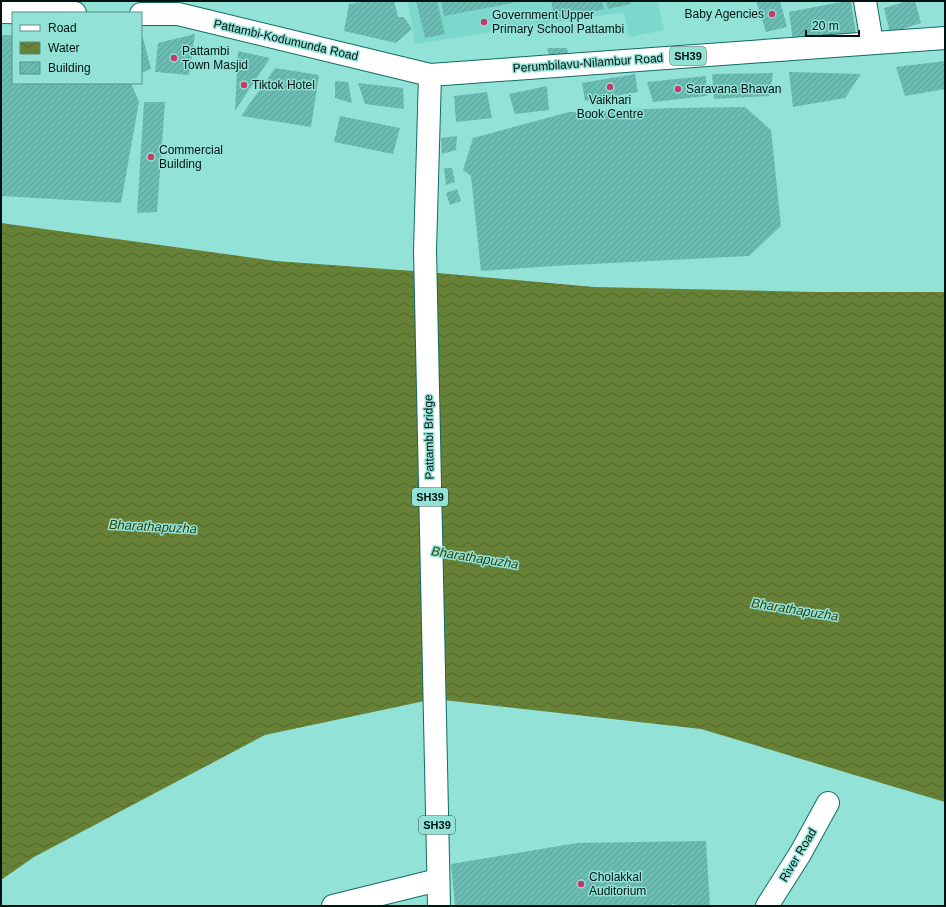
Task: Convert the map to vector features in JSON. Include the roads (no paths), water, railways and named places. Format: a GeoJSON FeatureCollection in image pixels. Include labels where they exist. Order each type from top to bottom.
{"type":"FeatureCollection","features":[{"type":"Feature","properties":{"kind":"main road"},"geometry":{"type":"LineString","coordinates":[[864,1],[872,43]]}},
{"type":"Feature","properties":{"kind":"main road"},"geometry":{"type":"LineString","coordinates":[[1,12],[12,12]]}},
{"type":"Feature","properties":{"kind":"main road","name":"Pattambi-Kodumunda Road"},"geometry":{"type":"LineString","coordinates":[[142,14],[178,14],[430,75]]}},
{"type":"Feature","properties":{"kind":"main road","name":"Perumbilavu-Nilambur Road"},"geometry":{"type":"LineString","coordinates":[[430,75],[945,38]]}},
{"type":"Feature","properties":{"kind":"main road","name":"Pattambi Bridge"},"geometry":{"type":"LineString","coordinates":[[430,75],[425,250],[438,880]]}},
{"type":"Feature","properties":{"kind":"main road","name":"River Road"},"geometry":{"type":"LineString","coordinates":[[767,906],[800,854],[828,803]]}},
{"type":"Feature","properties":{"kind":"main road"},"geometry":{"type":"LineString","coordinates":[[333,906],[438,880]]}},
{"type":"Feature","properties":{"kind":"main road","name":"SH39"},"geometry":{"type":"LineString","coordinates":[[438,880],[439,906]]}},
{"type":"Feature","properties":{"kind":"water","name":"Bharathapuzha"},"geometry":{"type":"Polygon","coordinates":[[[1,223],[276,261],[427,272],[594,287],[815,292],[945,292],[945,802],[701,729],[434,699],[265,735],[34,857],[1,880],[1,223]]]}},
{"type":"Feature","properties":{"kind":"place","name":"Baby Agencies"},"geometry":{"type":"Point","coordinates":[772,14]}},
{"type":"Feature","properties":{"kind":"place","name":"Government Upper Primary School Pattambi"},"geometry":{"type":"Point","coordinates":[484,22]}},
{"type":"Feature","properties":{"kind":"place","name":"Pattambi Town Masjid"},"geometry":{"type":"Point","coordinates":[174,58]}},
{"type":"Feature","properties":{"kind":"place","name":"Tiktok Hotel"},"geometry":{"type":"Point","coordinates":[244,85]}},
{"type":"Feature","properties":{"kind":"place","name":"Vaikhari Book Centre"},"geometry":{"type":"Point","coordinates":[610,87]}},
{"type":"Feature","properties":{"kind":"place","name":"Saravana Bhavan"},"geometry":{"type":"Point","coordinates":[678,89]}},
{"type":"Feature","properties":{"kind":"place","name":"Commercial Building"},"geometry":{"type":"Point","coordinates":[151,157]}},
{"type":"Feature","properties":{"kind":"place","name":"Cholakkal Auditorium"},"geometry":{"type":"Point","coordinates":[581,884]}}]}
